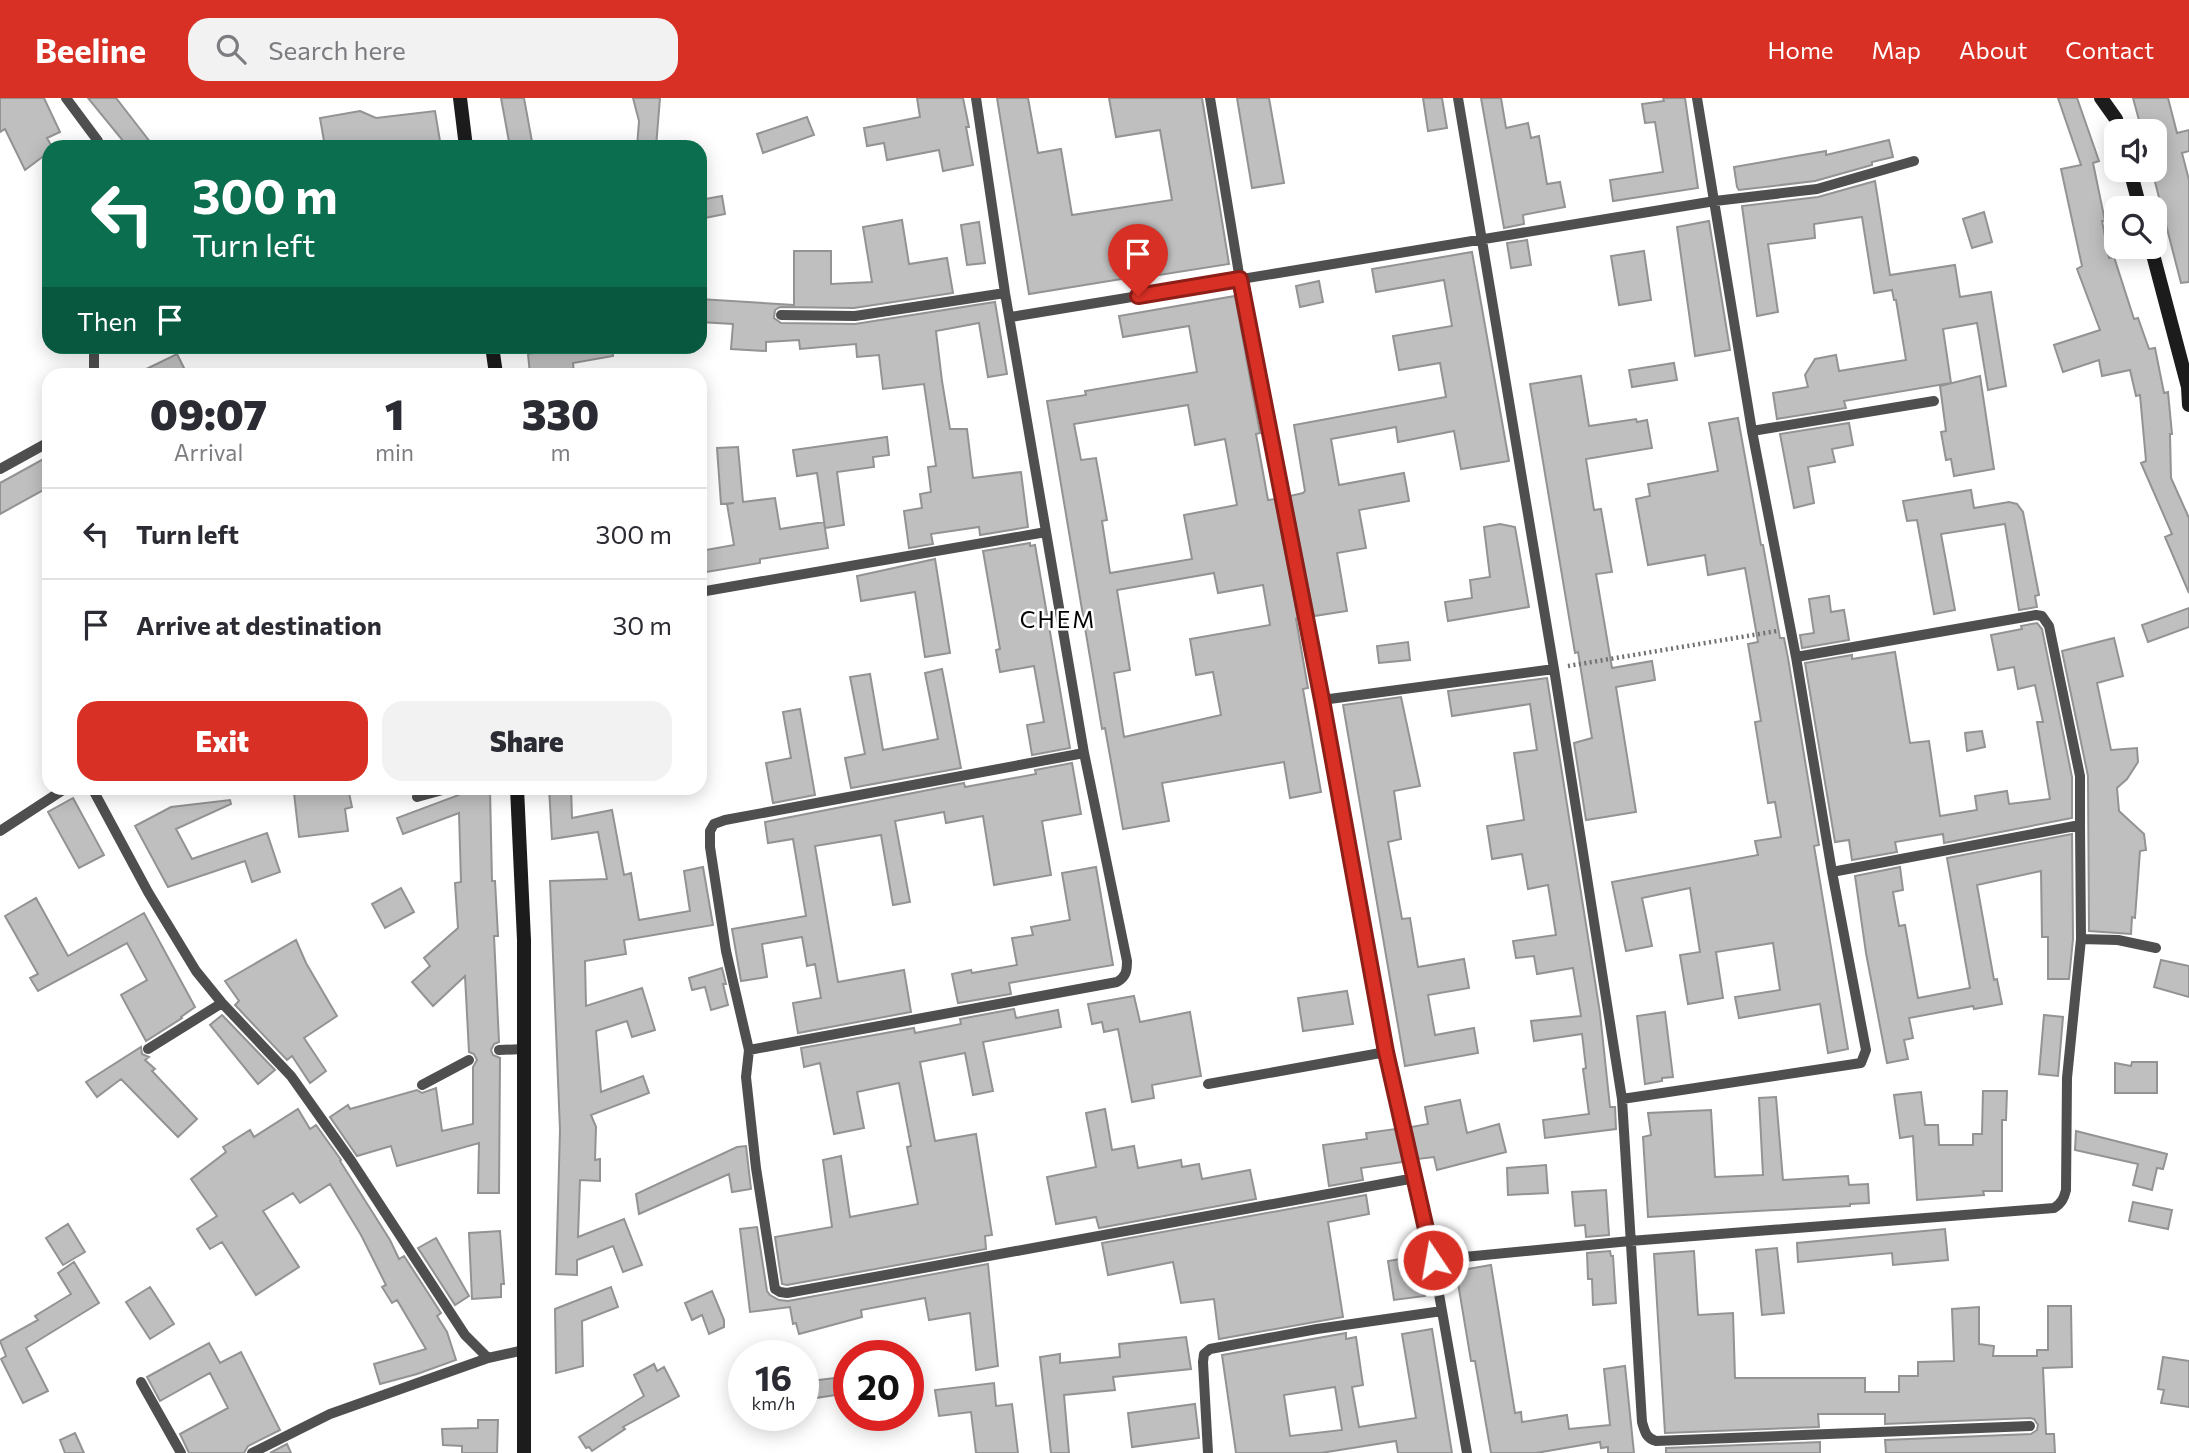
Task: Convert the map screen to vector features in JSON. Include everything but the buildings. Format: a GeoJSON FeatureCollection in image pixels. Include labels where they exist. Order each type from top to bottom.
{"type":"FeatureCollection","features":[{"type":"Feature","properties":{"kind":"street"},"geometry":{"type":"LineString","coordinates":[[460,98],[465,140]]}},
{"type":"Feature","properties":{"kind":"street"},"geometry":{"type":"LineString","coordinates":[[2101,98],[2116,119]]}},
{"type":"Feature","properties":{"kind":"street"},"geometry":{"type":"LineString","coordinates":[[2154,259],[2188,387],[2189,405]]}},
{"type":"Feature","properties":{"kind":"street"},"geometry":{"type":"LineString","coordinates":[[517,795],[524,940],[524,1453]]}},
{"type":"Feature","properties":{"kind":"lane"},"geometry":{"type":"LineString","coordinates":[[66,98],[97,140]]}},
{"type":"Feature","properties":{"kind":"lane"},"geometry":{"type":"LineString","coordinates":[[749,1051],[1117,982],[1124,978],[1127,970],[1084,753],[1005,293],[976,98]]}},
{"type":"Feature","properties":{"kind":"lane"},"geometry":{"type":"LineString","coordinates":[[1210,98],[1240,279],[1322,700],[1386,1052],[1433,1260],[1467,1453]]}},
{"type":"Feature","properties":{"kind":"lane"},"geometry":{"type":"LineString","coordinates":[[1458,98],[1554,669],[1622,1099],[1642,1422],[1645,1433],[1656,1441],[2030,1426]]}},
{"type":"Feature","properties":{"kind":"lane"},"geometry":{"type":"LineString","coordinates":[[1622,1099],[1861,1063],[1865,1057],[1865,1042],[1832,872],[1796,657],[1752,431],[1697,98]]}},
{"type":"Feature","properties":{"kind":"lane"},"geometry":{"type":"LineString","coordinates":[[1010,317],[1715,201],[1817,189],[1914,161]]}},
{"type":"Feature","properties":{"kind":"lane"},"geometry":{"type":"LineString","coordinates":[[781,315],[855,316],[1005,293]]}},
{"type":"Feature","properties":{"kind":"lane"},"geometry":{"type":"LineString","coordinates":[[1752,431],[1934,401]]}},
{"type":"Feature","properties":{"kind":"lane"},"geometry":{"type":"LineString","coordinates":[[0,469],[42,446]]}},
{"type":"Feature","properties":{"kind":"lane"},"geometry":{"type":"LineString","coordinates":[[707,591],[1046,532]]}},
{"type":"Feature","properties":{"kind":"lane"},"geometry":{"type":"LineString","coordinates":[[1433,1260],[1630,1241],[2054,1208],[2060,1204],[2066,1190],[2067,1078],[2081,939],[2080,776],[2049,626],[2042,616],[2036,615],[1796,657]]}},
{"type":"Feature","properties":{"kind":"lane"},"geometry":{"type":"LineString","coordinates":[[1322,700],[1554,669]]}},
{"type":"Feature","properties":{"kind":"lane"},"geometry":{"type":"LineString","coordinates":[[1084,753],[714,824],[710,831],[710,847],[724,938],[749,1051],[746,1077],[756,1168],[775,1289],[780,1293],[787,1293],[1415,1178]]}},
{"type":"Feature","properties":{"kind":"lane"},"geometry":{"type":"LineString","coordinates":[[0,831],[55,795]]}},
{"type":"Feature","properties":{"kind":"lane"},"geometry":{"type":"LineString","coordinates":[[96,795],[196,971],[222,1003],[291,1076],[352,1162],[465,1335],[488,1358]]}},
{"type":"Feature","properties":{"kind":"lane"},"geometry":{"type":"LineString","coordinates":[[417,797],[424,795]]}},
{"type":"Feature","properties":{"kind":"lane"},"geometry":{"type":"LineString","coordinates":[[1832,872],[2080,825]]}},
{"type":"Feature","properties":{"kind":"lane"},"geometry":{"type":"LineString","coordinates":[[2081,939],[2118,940],[2156,948]]}},
{"type":"Feature","properties":{"kind":"lane"},"geometry":{"type":"LineString","coordinates":[[148,1049],[222,1003]]}},
{"type":"Feature","properties":{"kind":"lane"},"geometry":{"type":"LineString","coordinates":[[499,1050],[524,1049]]}},
{"type":"Feature","properties":{"kind":"lane"},"geometry":{"type":"LineString","coordinates":[[1208,1084],[1386,1052]]}},
{"type":"Feature","properties":{"kind":"lane"},"geometry":{"type":"LineString","coordinates":[[422,1085],[469,1060]]}},
{"type":"Feature","properties":{"kind":"lane"},"geometry":{"type":"LineString","coordinates":[[1208,1453],[1203,1362],[1210,1349],[1317,1329],[1442,1311]]}},
{"type":"Feature","properties":{"kind":"lane"},"geometry":{"type":"LineString","coordinates":[[252,1453],[330,1414],[488,1358],[524,1350]]}},
{"type":"Feature","properties":{"kind":"lane"},"geometry":{"type":"LineString","coordinates":[[141,1382],[181,1453]]}},
{"type":"Feature","properties":{"kind":"path"},"geometry":{"type":"LineString","coordinates":[[1554,669],[1790,629]]}},
{"type":"Feature","properties":{"kind":"district","name":"CHEM"},"geometry":{"type":"Point","coordinates":[1058,620]}},
{"type":"Feature","properties":{"kind":"route"},"geometry":{"type":"LineString","coordinates":[[1138,296],[1240,279],[1322,700],[1386,1052],[1433,1260]]}}]}
